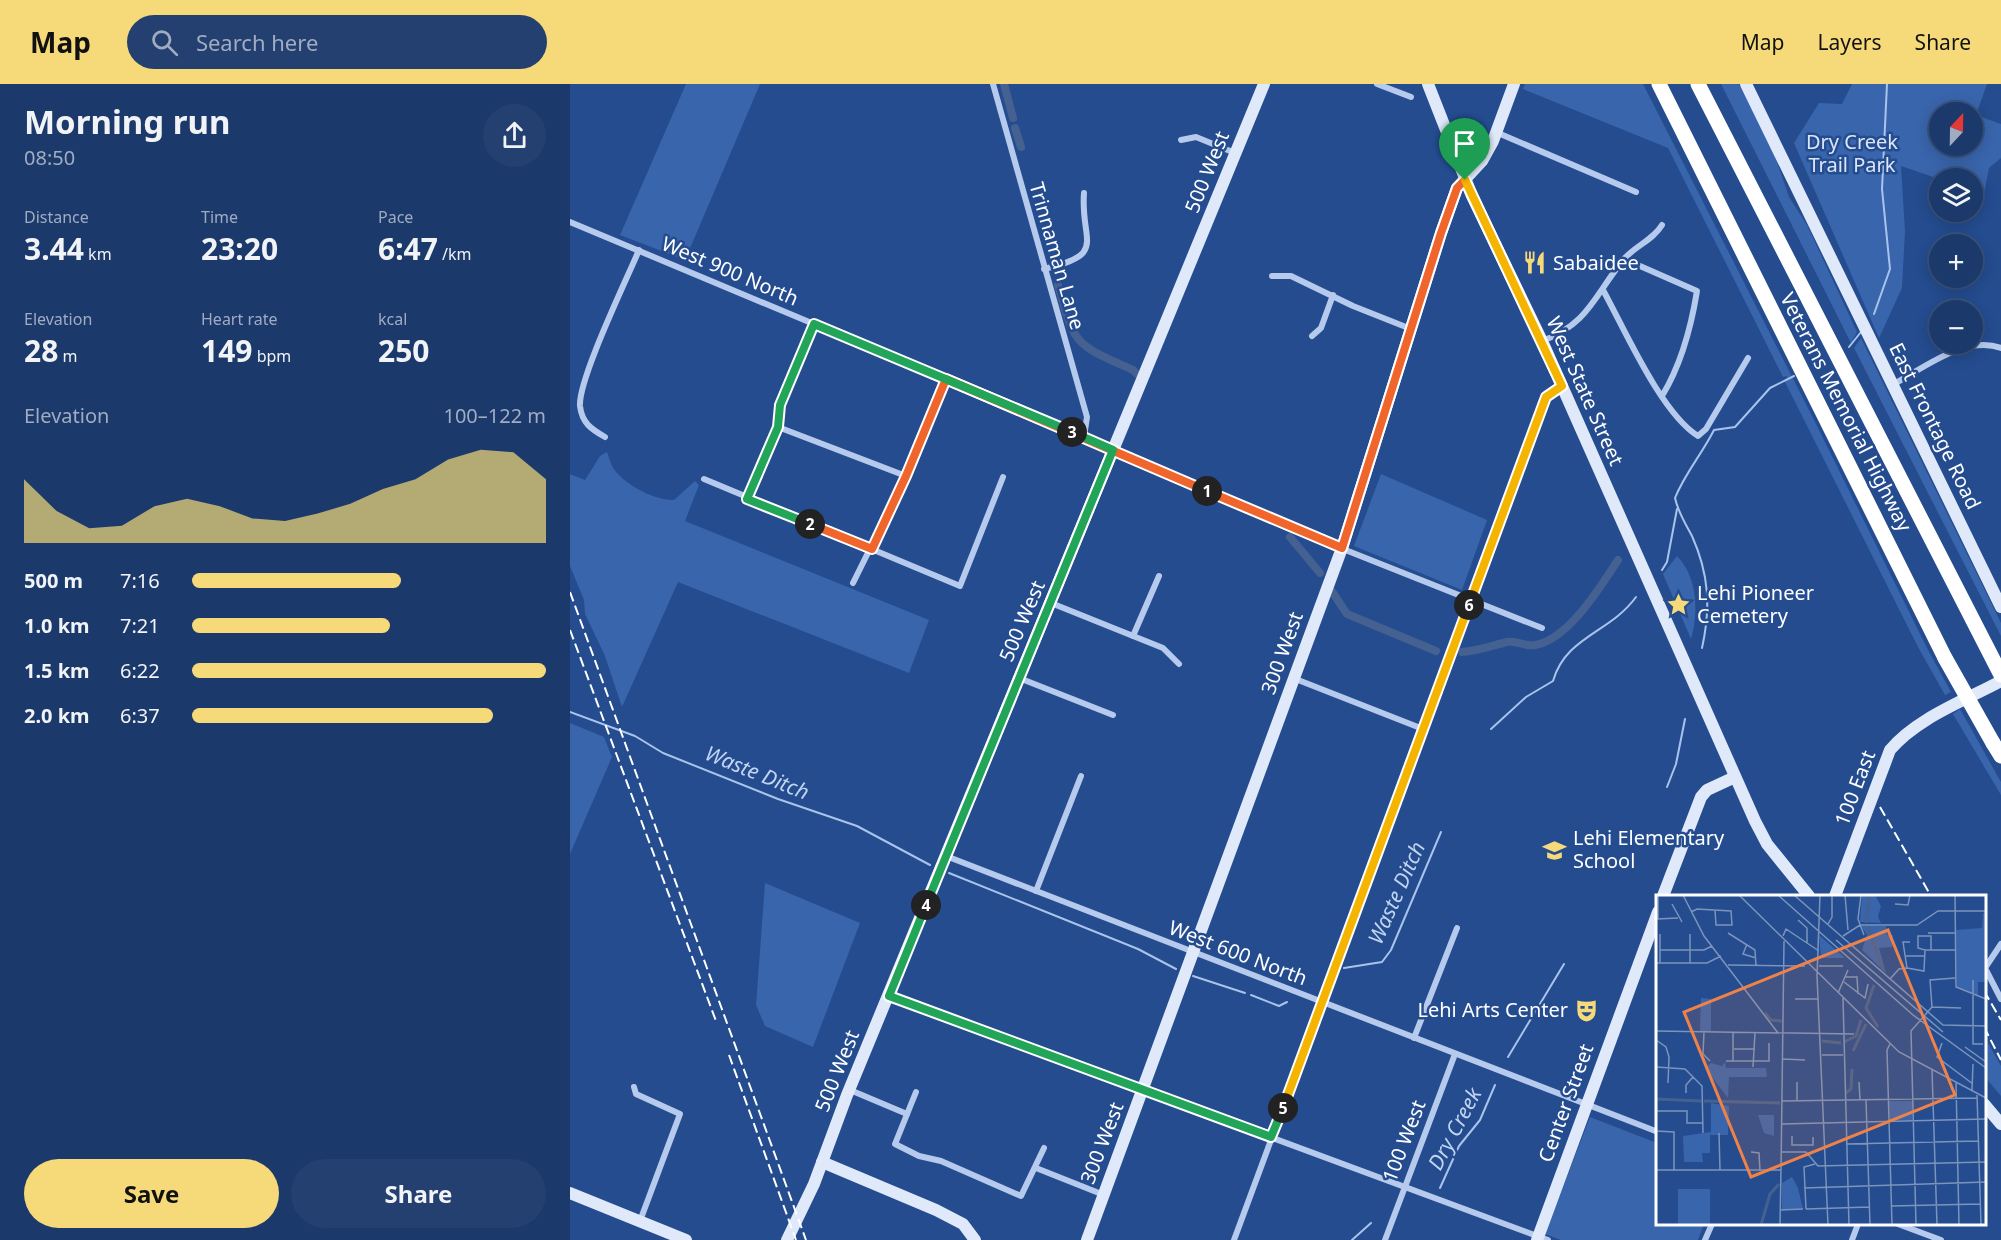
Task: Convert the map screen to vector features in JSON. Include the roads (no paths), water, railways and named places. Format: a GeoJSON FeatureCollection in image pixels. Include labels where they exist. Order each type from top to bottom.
{"type":"FeatureCollection","features":[{"type":"Feature","properties":{"kind":"highway","name":"Veterans Memorial Highway"},"geometry":{"type":"LineString","coordinates":[[1659,84],[1945,658],[1997,749]]}},
{"type":"Feature","properties":{"kind":"highway","name":"Veterans Memorial Highway"},"geometry":{"type":"LineString","coordinates":[[1698,84],[2001,675]]}},
{"type":"Feature","properties":{"kind":"street","name":"Trinnaman Lane"},"geometry":{"type":"LineString","coordinates":[[993,84],[1087,417],[1084,437]]}},
{"type":"Feature","properties":{"kind":"street","name":"500 West"},"geometry":{"type":"LineString","coordinates":[[788,1240],[1264,84]]}},
{"type":"Feature","properties":{"kind":"street"},"geometry":{"type":"LineString","coordinates":[[1377,84],[1411,97]]}},
{"type":"Feature","properties":{"kind":"street","name":"West State Street"},"geometry":{"type":"LineString","coordinates":[[1428,84],[1465,180],[1542,341],[1735,777],[1767,844],[1807,895]]}},
{"type":"Feature","properties":{"kind":"street","name":"300 West"},"geometry":{"type":"LineString","coordinates":[[1087,1240],[1342,548],[1457,188],[1487,153],[1498,133],[1514,84]]}},
{"type":"Feature","properties":{"kind":"street","name":"East Frontage Road"},"geometry":{"type":"LineString","coordinates":[[1746,84],[2001,607]]}},
{"type":"Feature","properties":{"kind":"street"},"geometry":{"type":"LineString","coordinates":[[1498,133],[1636,192]]}},
{"type":"Feature","properties":{"kind":"street"},"geometry":{"type":"LineString","coordinates":[[1181,140],[1196,138],[1235,153]]}},
{"type":"Feature","properties":{"kind":"street"},"geometry":{"type":"LineString","coordinates":[[1044,269],[1066,263],[1084,253],[1089,243],[1082,213],[1084,193]]}},
{"type":"Feature","properties":{"kind":"street","name":"West 900 North"},"geometry":{"type":"LineString","coordinates":[[570,222],[1084,437],[1342,548],[1542,628]]}},
{"type":"Feature","properties":{"kind":"street"},"geometry":{"type":"LineString","coordinates":[[1542,341],[1563,333],[1585,315],[1624,259],[1657,233],[1662,225]]}},
{"type":"Feature","properties":{"kind":"street"},"geometry":{"type":"LineString","coordinates":[[605,437],[589,428],[583,418],[580,405],[584,381],[639,250]]}},
{"type":"Feature","properties":{"kind":"street"},"geometry":{"type":"LineString","coordinates":[[1624,259],[1697,291],[1689,332],[1672,380],[1662,396]]}},
{"type":"Feature","properties":{"kind":"street"},"geometry":{"type":"LineString","coordinates":[[1272,276],[1291,276],[1411,328]]}},
{"type":"Feature","properties":{"kind":"street"},"geometry":{"type":"LineString","coordinates":[[1603,290],[1662,396],[1689,431],[1698,436],[1706,429],[1748,358]]}},
{"type":"Feature","properties":{"kind":"street"},"geometry":{"type":"LineString","coordinates":[[1312,336],[1321,328],[1333,295]]}},
{"type":"Feature","properties":{"kind":"street"},"geometry":{"type":"LineString","coordinates":[[747,499],[778,427],[780,405],[814,324]]}},
{"type":"Feature","properties":{"kind":"street"},"geometry":{"type":"LineString","coordinates":[[1894,384],[1951,353],[1971,347],[1993,345],[2001,348]]}},
{"type":"Feature","properties":{"kind":"street"},"geometry":{"type":"LineString","coordinates":[[853,583],[872,549],[906,476],[946,379]]}},
{"type":"Feature","properties":{"kind":"street"},"geometry":{"type":"LineString","coordinates":[[1234,1240],[1546,397],[1562,386]]}},
{"type":"Feature","properties":{"kind":"street"},"geometry":{"type":"LineString","coordinates":[[778,427],[906,476]]}},
{"type":"Feature","properties":{"kind":"street"},"geometry":{"type":"LineString","coordinates":[[704,480],[960,586],[1003,477]]}},
{"type":"Feature","properties":{"kind":"street"},"geometry":{"type":"LineString","coordinates":[[1133,636],[1159,576]]}},
{"type":"Feature","properties":{"kind":"street"},"geometry":{"type":"LineString","coordinates":[[1051,603],[1163,648],[1179,663]]}},
{"type":"Feature","properties":{"kind":"street"},"geometry":{"type":"LineString","coordinates":[[1019,678],[1113,715]]}},
{"type":"Feature","properties":{"kind":"street"},"geometry":{"type":"LineString","coordinates":[[1293,678],[1423,729]]}},
{"type":"Feature","properties":{"kind":"street","name":"100 East"},"geometry":{"type":"LineString","coordinates":[[1836,895],[1890,750],[1900,738],[1920,725],[2001,681]]}},
{"type":"Feature","properties":{"kind":"street"},"geometry":{"type":"LineString","coordinates":[[1036,891],[1081,776]]}},
{"type":"Feature","properties":{"kind":"street"},"geometry":{"type":"LineString","coordinates":[[1664,895],[1701,797],[1707,790],[1735,777]]}},
{"type":"Feature","properties":{"kind":"street","name":"West 600 North"},"geometry":{"type":"LineString","coordinates":[[946,856],[1656,1131]]}},
{"type":"Feature","properties":{"kind":"street","name":"Center Street"},"geometry":{"type":"LineString","coordinates":[[1541,1239],[1587,1104],[1656,917]]}},
{"type":"Feature","properties":{"kind":"street"},"geometry":{"type":"LineString","coordinates":[[1414,1038],[1456,928]]}},
{"type":"Feature","properties":{"kind":"street"},"geometry":{"type":"LineString","coordinates":[[1986,966],[2001,944]]}},
{"type":"Feature","properties":{"kind":"street"},"geometry":{"type":"LineString","coordinates":[[1986,970],[2001,999]]}},
{"type":"Feature","properties":{"kind":"street"},"geometry":{"type":"LineString","coordinates":[[889,996],[1144,1089],[1541,1239]]}},
{"type":"Feature","properties":{"kind":"street","name":"100 West"},"geometry":{"type":"LineString","coordinates":[[1385,1240],[1455,1054]]}},
{"type":"Feature","properties":{"kind":"street"},"geometry":{"type":"LineString","coordinates":[[634,1087],[636,1094],[680,1114],[640,1221]]}},
{"type":"Feature","properties":{"kind":"street"},"geometry":{"type":"LineString","coordinates":[[850,1090],[908,1114]]}},
{"type":"Feature","properties":{"kind":"street"},"geometry":{"type":"LineString","coordinates":[[916,1092],[895,1144],[919,1156],[941,1161],[1024,1195],[1044,1148]]}},
{"type":"Feature","properties":{"kind":"street"},"geometry":{"type":"LineString","coordinates":[[1986,1106],[2001,1124]]}},
{"type":"Feature","properties":{"kind":"street"},"geometry":{"type":"LineString","coordinates":[[819,1168],[936,1210],[963,1224],[975,1240]]}},
{"type":"Feature","properties":{"kind":"street","name":"500 West"},"geometry":{"type":"LineString","coordinates":[[782,1240],[819,1168]]}},
{"type":"Feature","properties":{"kind":"street"},"geometry":{"type":"LineString","coordinates":[[1036,1168],[1104,1196]]}},
{"type":"Feature","properties":{"kind":"street"},"geometry":{"type":"LineString","coordinates":[[570,1193],[686,1240]]}},
{"type":"Feature","properties":{"kind":"street"},"geometry":{"type":"LineString","coordinates":[[1706,1240],[1712,1225]]}},
{"type":"Feature","properties":{"kind":"street"},"geometry":{"type":"LineString","coordinates":[[1852,1240],[1858,1225]]}},
{"type":"Feature","properties":{"kind":"street"},"geometry":{"type":"LineString","coordinates":[[1901,1225],[1941,1240]]}},
{"type":"Feature","properties":{"kind":"waterway"},"geometry":{"type":"LineString","coordinates":[[1004,84],[1013,118]]}},
{"type":"Feature","properties":{"kind":"waterway","name":"Dry Creek"},"geometry":{"type":"LineString","coordinates":[[1874,314],[1890,269],[1882,189],[1887,84]]}},
{"type":"Feature","properties":{"kind":"waterway"},"geometry":{"type":"LineString","coordinates":[[1015,128],[1021,147]]}},
{"type":"Feature","properties":{"kind":"waterway"},"geometry":{"type":"LineString","coordinates":[[1058,285],[1069,321],[1080,341],[1098,354],[1133,370],[1138,375]]}},
{"type":"Feature","properties":{"kind":"waterway","name":"Dry Creek"},"geometry":{"type":"LineString","coordinates":[[1849,347],[1861,332]]}},
{"type":"Feature","properties":{"kind":"waterway","name":"Dry Creek"},"geometry":{"type":"LineString","coordinates":[[1702,648],[1707,619],[1705,577],[1698,550],[1675,498],[1714,430],[1735,427],[1770,388],[1794,376]]}},
{"type":"Feature","properties":{"kind":"waterway","name":"Waste Ditch"},"geometry":{"type":"LineString","coordinates":[[1662,570],[1667,562],[1677,509]]}},
{"type":"Feature","properties":{"kind":"waterway"},"geometry":{"type":"LineString","coordinates":[[1290,537],[1320,573]]}},
{"type":"Feature","properties":{"kind":"waterway"},"geometry":{"type":"LineString","coordinates":[[1462,652],[1507,642],[1535,645],[1548,641],[1560,633],[1583,610],[1618,560]]}},
{"type":"Feature","properties":{"kind":"waterway"},"geometry":{"type":"LineString","coordinates":[[1331,590],[1347,614],[1436,651]]}},
{"type":"Feature","properties":{"kind":"waterway","name":"Waste Ditch"},"geometry":{"type":"LineString","coordinates":[[1491,729],[1526,697],[1553,681],[1559,666],[1568,654],[1626,609],[1636,597]]}},
{"type":"Feature","properties":{"kind":"waterway","name":"Waste Ditch"},"geometry":{"type":"LineString","coordinates":[[570,712],[635,736],[663,753],[778,799],[857,826],[930,865]]}},
{"type":"Feature","properties":{"kind":"waterway","name":"Dry Creek"},"geometry":{"type":"LineString","coordinates":[[1667,787],[1676,764],[1685,719]]}},
{"type":"Feature","properties":{"kind":"waterway","name":"Waste Ditch"},"geometry":{"type":"LineString","coordinates":[[1344,968],[1382,962],[1391,950],[1441,832]]}},
{"type":"Feature","properties":{"kind":"waterway","name":"Waste Ditch"},"geometry":{"type":"LineString","coordinates":[[949,873],[1138,949],[1176,969]]}},
{"type":"Feature","properties":{"kind":"waterway","name":"Dry Creek"},"geometry":{"type":"LineString","coordinates":[[1508,1057],[1564,964]]}},
{"type":"Feature","properties":{"kind":"waterway","name":"Waste Ditch"},"geometry":{"type":"LineString","coordinates":[[1193,976],[1245,993]]}},
{"type":"Feature","properties":{"kind":"waterway","name":"Waste Ditch"},"geometry":{"type":"LineString","coordinates":[[1251,995],[1279,1006],[1287,1002]]}},
{"type":"Feature","properties":{"kind":"waterway","name":"Dry Creek"},"geometry":{"type":"LineString","coordinates":[[1440,1188],[1459,1146],[1480,1120],[1495,1085]]}},
{"type":"Feature","properties":{"kind":"waterway","name":"Dry Creek"},"geometry":{"type":"LineString","coordinates":[[1352,1240],[1371,1223]]}},
{"type":"Feature","properties":{"kind":"railway"},"geometry":{"type":"LineString","coordinates":[[570,592],[806,1240]]}},
{"type":"Feature","properties":{"kind":"railway"},"geometry":{"type":"LineString","coordinates":[[570,630],[716,1021]]}},
{"type":"Feature","properties":{"kind":"railway"},"geometry":{"type":"LineString","coordinates":[[1880,807],[1930,895]]}},
{"type":"Feature","properties":{"kind":"railway"},"geometry":{"type":"LineString","coordinates":[[1986,994],[2001,1020]]}},
{"type":"Feature","properties":{"kind":"railway"},"geometry":{"type":"LineString","coordinates":[[1986,1031],[2001,1060]]}},
{"type":"Feature","properties":{"kind":"railway"},"geometry":{"type":"LineString","coordinates":[[729,1055],[796,1240]]}},
{"type":"Feature","properties":{"kind":"place","name":"Sabaidee"},"geometry":{"type":"Point","coordinates":[1535,263]}},
{"type":"Feature","properties":{"kind":"place","name":"Lehi Pioneer Cemetery"},"geometry":{"type":"Point","coordinates":[1679,605]}},
{"type":"Feature","properties":{"kind":"place","name":"Lehi Elementary School"},"geometry":{"type":"Point","coordinates":[1555,850]}},
{"type":"Feature","properties":{"kind":"place","name":"Lehi Arts Center"},"geometry":{"type":"Point","coordinates":[1586,1010]}},
{"type":"Feature","properties":{"kind":"park label","name":"Dry Creek Trail Park"},"geometry":{"type":"Point","coordinates":[1852,154]}}]}
